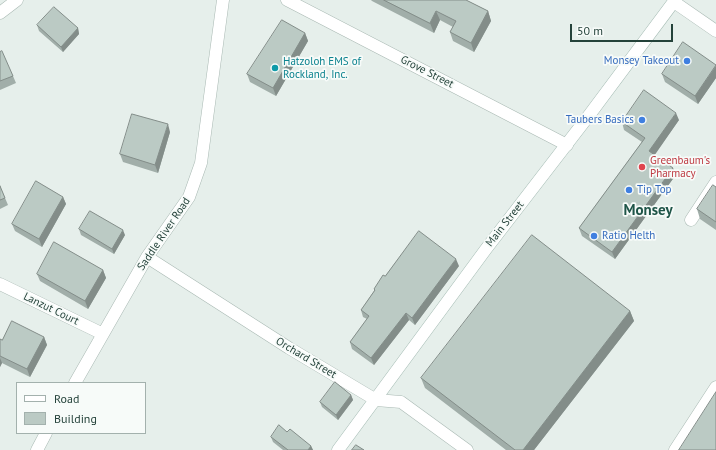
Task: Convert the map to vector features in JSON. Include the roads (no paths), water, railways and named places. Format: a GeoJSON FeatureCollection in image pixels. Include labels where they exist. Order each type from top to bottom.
{"type":"FeatureCollection","features":[{"type":"Feature","properties":{"kind":"street"},"geometry":{"type":"LineString","coordinates":[[0,13],[17,0]]}},
{"type":"Feature","properties":{"kind":"street","name":"Saddle River Road"},"geometry":{"type":"LineString","coordinates":[[76,382],[147,258],[189,198],[201,163],[222,0]]}},
{"type":"Feature","properties":{"kind":"street","name":"Grove Street"},"geometry":{"type":"LineString","coordinates":[[287,0],[567,145]]}},
{"type":"Feature","properties":{"kind":"street"},"geometry":{"type":"LineString","coordinates":[[674,1],[716,31]]}},
{"type":"Feature","properties":{"kind":"street","name":"Main Street"},"geometry":{"type":"LineString","coordinates":[[338,450],[486,249],[567,145],[674,1]]}},
{"type":"Feature","properties":{"kind":"street"},"geometry":{"type":"LineString","coordinates":[[690,220],[716,182]]}},
{"type":"Feature","properties":{"kind":"street","name":"Orchard Street"},"geometry":{"type":"LineString","coordinates":[[147,258],[289,348],[376,400],[401,402],[467,450]]}},
{"type":"Feature","properties":{"kind":"street","name":"Lanzut Court"},"geometry":{"type":"LineString","coordinates":[[0,284],[103,334]]}},
{"type":"Feature","properties":{"kind":"street"},"geometry":{"type":"LineString","coordinates":[[675,450],[716,387]]}},
{"type":"Feature","properties":{"kind":"street"},"geometry":{"type":"LineString","coordinates":[[37,450],[45,434]]}},
{"type":"Feature","properties":{"kind":"place","name":"Monsey Takeout"},"geometry":{"type":"Point","coordinates":[687,61]}},
{"type":"Feature","properties":{"kind":"place","name":"Hatzoloh EMS of Rockland, Inc."},"geometry":{"type":"Point","coordinates":[275,68]}},
{"type":"Feature","properties":{"kind":"place","name":"Taubers Basics"},"geometry":{"type":"Point","coordinates":[642,120]}},
{"type":"Feature","properties":{"kind":"place","name":"Greenbaum's Pharmacy"},"geometry":{"type":"Point","coordinates":[642,167]}},
{"type":"Feature","properties":{"kind":"place","name":"Tip Top"},"geometry":{"type":"Point","coordinates":[629,190]}},
{"type":"Feature","properties":{"kind":"place","name":"Ratio Helth"},"geometry":{"type":"Point","coordinates":[594,236]}},
{"type":"Feature","properties":{"kind":"district","name":"Monsey"},"geometry":{"type":"Point","coordinates":[648,211]}}]}
